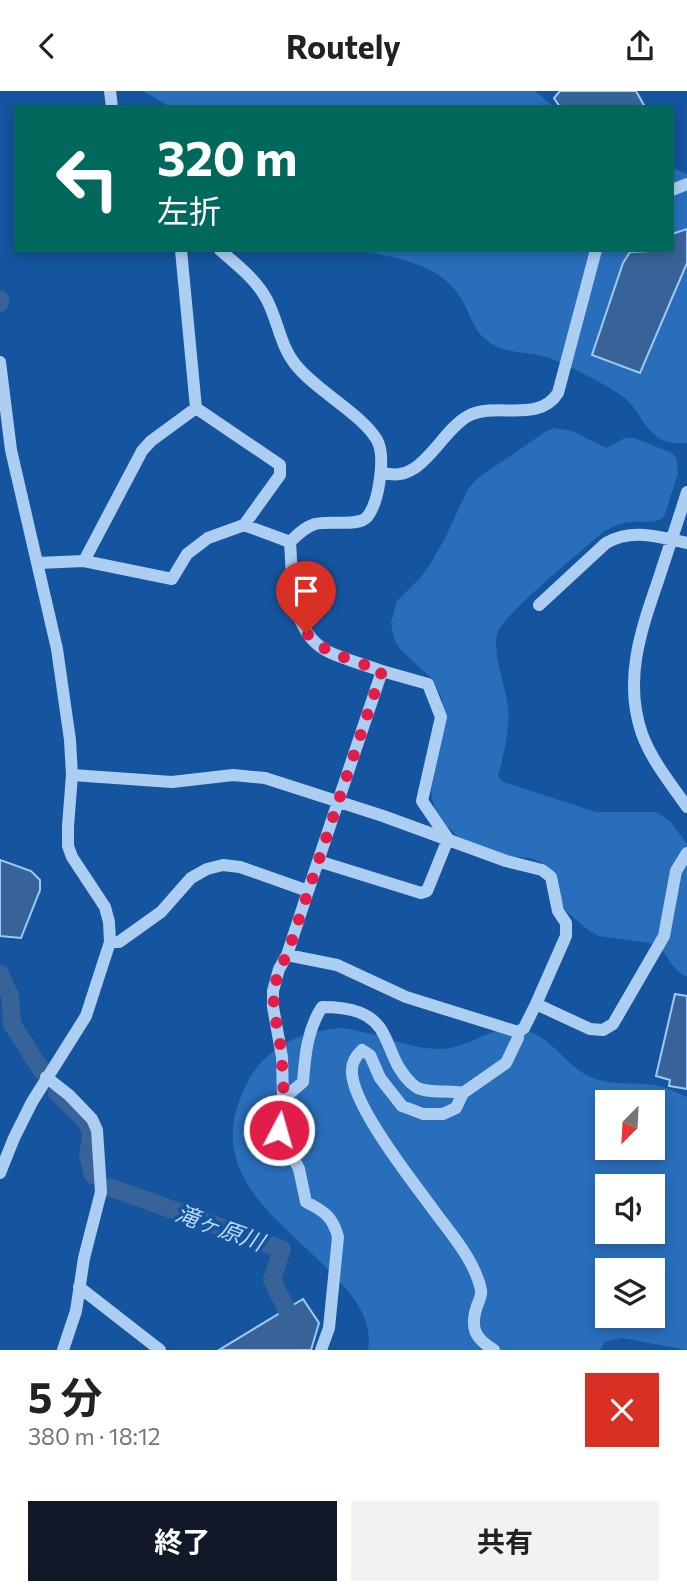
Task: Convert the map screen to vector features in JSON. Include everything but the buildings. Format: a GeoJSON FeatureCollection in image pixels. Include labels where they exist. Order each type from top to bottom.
{"type":"FeatureCollection","features":[{"type":"Feature","properties":{"kind":"street"},"geometry":{"type":"LineString","coordinates":[[181,252],[196,408]]}},
{"type":"Feature","properties":{"kind":"street"},"geometry":{"type":"LineString","coordinates":[[222,252],[263,292],[283,344],[293,362],[308,379],[367,428],[378,441],[383,459],[382,472],[368,516],[360,521],[316,524],[302,531],[290,542]]}},
{"type":"Feature","properties":{"kind":"street"},"geometry":{"type":"LineString","coordinates":[[382,472],[392,476],[411,471],[467,417],[479,412],[545,407],[554,400],[595,252]]}},
{"type":"Feature","properties":{"kind":"street"},"geometry":{"type":"LineString","coordinates":[[0,1173],[14,1138],[46,1077],[86,1016],[110,942],[105,907],[72,857],[68,846],[72,775],[57,649],[11,450],[1,359]]}},
{"type":"Feature","properties":{"kind":"street"},"geometry":{"type":"LineString","coordinates":[[38,562],[84,561],[172,579],[187,554],[208,538],[244,525],[280,475],[280,465],[196,408]]}},
{"type":"Feature","properties":{"kind":"street"},"geometry":{"type":"LineString","coordinates":[[84,561],[142,451],[196,408]]}},
{"type":"Feature","properties":{"kind":"street"},"geometry":{"type":"LineString","coordinates":[[687,492],[637,645],[633,669],[634,692],[643,736],[653,757],[687,807]]}},
{"type":"Feature","properties":{"kind":"street"},"geometry":{"type":"LineString","coordinates":[[244,525],[290,542]]}},
{"type":"Feature","properties":{"kind":"street"},"geometry":{"type":"LineString","coordinates":[[539,605],[606,543],[618,536],[653,535],[687,543]]}},
{"type":"Feature","properties":{"kind":"street"},"geometry":{"type":"LineString","coordinates":[[290,542],[297,614],[306,633],[329,652],[428,684],[440,717],[422,801],[448,839]]}},
{"type":"Feature","properties":{"kind":"street"},"geometry":{"type":"LineString","coordinates":[[321,1350],[329,1328],[338,1237],[334,1223],[326,1212],[306,1202],[299,1169],[279,1130],[278,1114],[283,1099],[282,1057],[273,1007],[273,991],[382,671]]}},
{"type":"Feature","properties":{"kind":"street"},"geometry":{"type":"LineString","coordinates":[[72,775],[172,782],[249,775],[265,778],[506,861],[542,870],[551,877],[558,911],[566,923],[566,936],[536,1004],[523,1028],[517,1032]]}},
{"type":"Feature","properties":{"kind":"street"},"geometry":{"type":"LineString","coordinates":[[317,862],[421,893],[427,891],[448,839]]}},
{"type":"Feature","properties":{"kind":"street"},"geometry":{"type":"LineString","coordinates":[[536,1004],[590,1029],[603,1030],[613,1024],[664,936],[676,871],[687,853]]}},
{"type":"Feature","properties":{"kind":"street"},"geometry":{"type":"LineString","coordinates":[[110,942],[119,942],[161,912],[191,878],[207,869],[223,865],[240,867],[308,891]]}},
{"type":"Feature","properties":{"kind":"street"},"geometry":{"type":"LineString","coordinates":[[287,955],[337,965],[406,997],[517,1032]]}},
{"type":"Feature","properties":{"kind":"street"},"geometry":{"type":"LineString","coordinates":[[283,1099],[303,1082],[313,1021],[322,1007],[348,1007],[370,1017],[380,1026],[396,1062],[412,1085],[424,1091],[448,1090],[463,1093]]}},
{"type":"Feature","properties":{"kind":"street"},"geometry":{"type":"LineString","coordinates":[[494,1350],[481,1343],[474,1327],[473,1319],[482,1293],[469,1261],[362,1105],[353,1082],[351,1067],[362,1051],[370,1055],[380,1078],[402,1106],[423,1114],[443,1114],[456,1108],[463,1093],[506,1063],[518,1038],[517,1032]]}},
{"type":"Feature","properties":{"kind":"street"},"geometry":{"type":"LineString","coordinates":[[46,1077],[85,1110],[97,1131],[100,1192],[84,1258],[76,1311],[63,1350]]}},
{"type":"Feature","properties":{"kind":"street"},"geometry":{"type":"LineString","coordinates":[[79,1287],[160,1350]]}},
{"type":"Feature","properties":{"kind":"shaded area"},"geometry":{"type":"Polygon","coordinates":[[[143,91],[535,91],[552,105],[167,105],[143,91]]]}},
{"type":"Feature","properties":{"kind":"shaded area"},"geometry":{"type":"Polygon","coordinates":[[[560,91],[636,91],[644,105],[559,105],[554,98],[560,91]]]}},
{"type":"Feature","properties":{"kind":"shaded area"},"geometry":{"type":"Polygon","coordinates":[[[674,169],[687,174],[687,443],[662,440],[647,427],[622,396],[585,375],[546,357],[507,350],[492,344],[476,329],[458,294],[438,274],[411,262],[365,252],[674,252],[674,169]]]}},
{"type":"Feature","properties":{"kind":"shaded area"},"geometry":{"type":"Polygon","coordinates":[[[687,229],[687,263],[640,373],[592,355],[623,263],[630,252],[674,252],[674,233],[687,229]]]}},
{"type":"Feature","properties":{"kind":"shaded area"},"geometry":{"type":"Polygon","coordinates":[[[554,428],[572,431],[606,448],[625,438],[634,438],[670,452],[676,457],[678,473],[664,517],[652,522],[623,523],[603,532],[529,597],[498,632],[496,649],[507,699],[508,724],[498,776],[503,782],[596,812],[656,812],[670,821],[687,844],[687,977],[676,969],[656,944],[599,936],[588,930],[566,911],[547,867],[542,863],[531,858],[493,855],[457,836],[435,811],[431,791],[444,726],[442,699],[433,680],[400,649],[394,639],[391,623],[397,601],[431,563],[468,489],[478,478],[554,428]]]}},
{"type":"Feature","properties":{"kind":"shaded area"},"geometry":{"type":"Polygon","coordinates":[[[0,860],[31,871],[40,880],[40,890],[21,938],[0,936],[0,860]]]}},
{"type":"Feature","properties":{"kind":"shaded area"},"geometry":{"type":"Polygon","coordinates":[[[675,994],[687,996],[687,1089],[669,1086],[670,1080],[656,1076],[675,994]]]}},
{"type":"Feature","properties":{"kind":"shaded area"},"geometry":{"type":"Polygon","coordinates":[[[343,1028],[418,1047],[442,1049],[452,1048],[500,1030],[519,1029],[539,1036],[580,1071],[598,1080],[663,1087],[687,1097],[687,1350],[622,1338],[605,1342],[600,1350],[368,1350],[368,1330],[357,1303],[254,1194],[240,1170],[233,1145],[235,1116],[247,1083],[255,1070],[287,1042],[314,1033],[343,1028]]]}},
{"type":"Feature","properties":{"kind":"shaded area"},"geometry":{"type":"Polygon","coordinates":[[[303,1299],[319,1323],[311,1350],[219,1350],[303,1299]]]}},
{"type":"Feature","properties":{"kind":"waterway","name":"滝ヶ原川"},"geometry":{"type":"LineString","coordinates":[[0,974],[10,996],[12,1024],[42,1071]]}},
{"type":"Feature","properties":{"kind":"waterway","name":"滝ヶ原川"},"geometry":{"type":"LineString","coordinates":[[57,1093],[83,1118],[92,1132],[88,1155],[93,1175]]}},
{"type":"Feature","properties":{"kind":"waterway","name":"滝ヶ原川"},"geometry":{"type":"LineString","coordinates":[[109,1187],[282,1249],[272,1280],[296,1329]]}},
{"type":"Feature","properties":{"kind":"route"},"geometry":{"type":"LineString","coordinates":[[279,1130],[278,1114],[283,1099],[282,1057],[273,1007],[273,991],[382,671],[329,652],[316,644],[306,633]]}}]}
